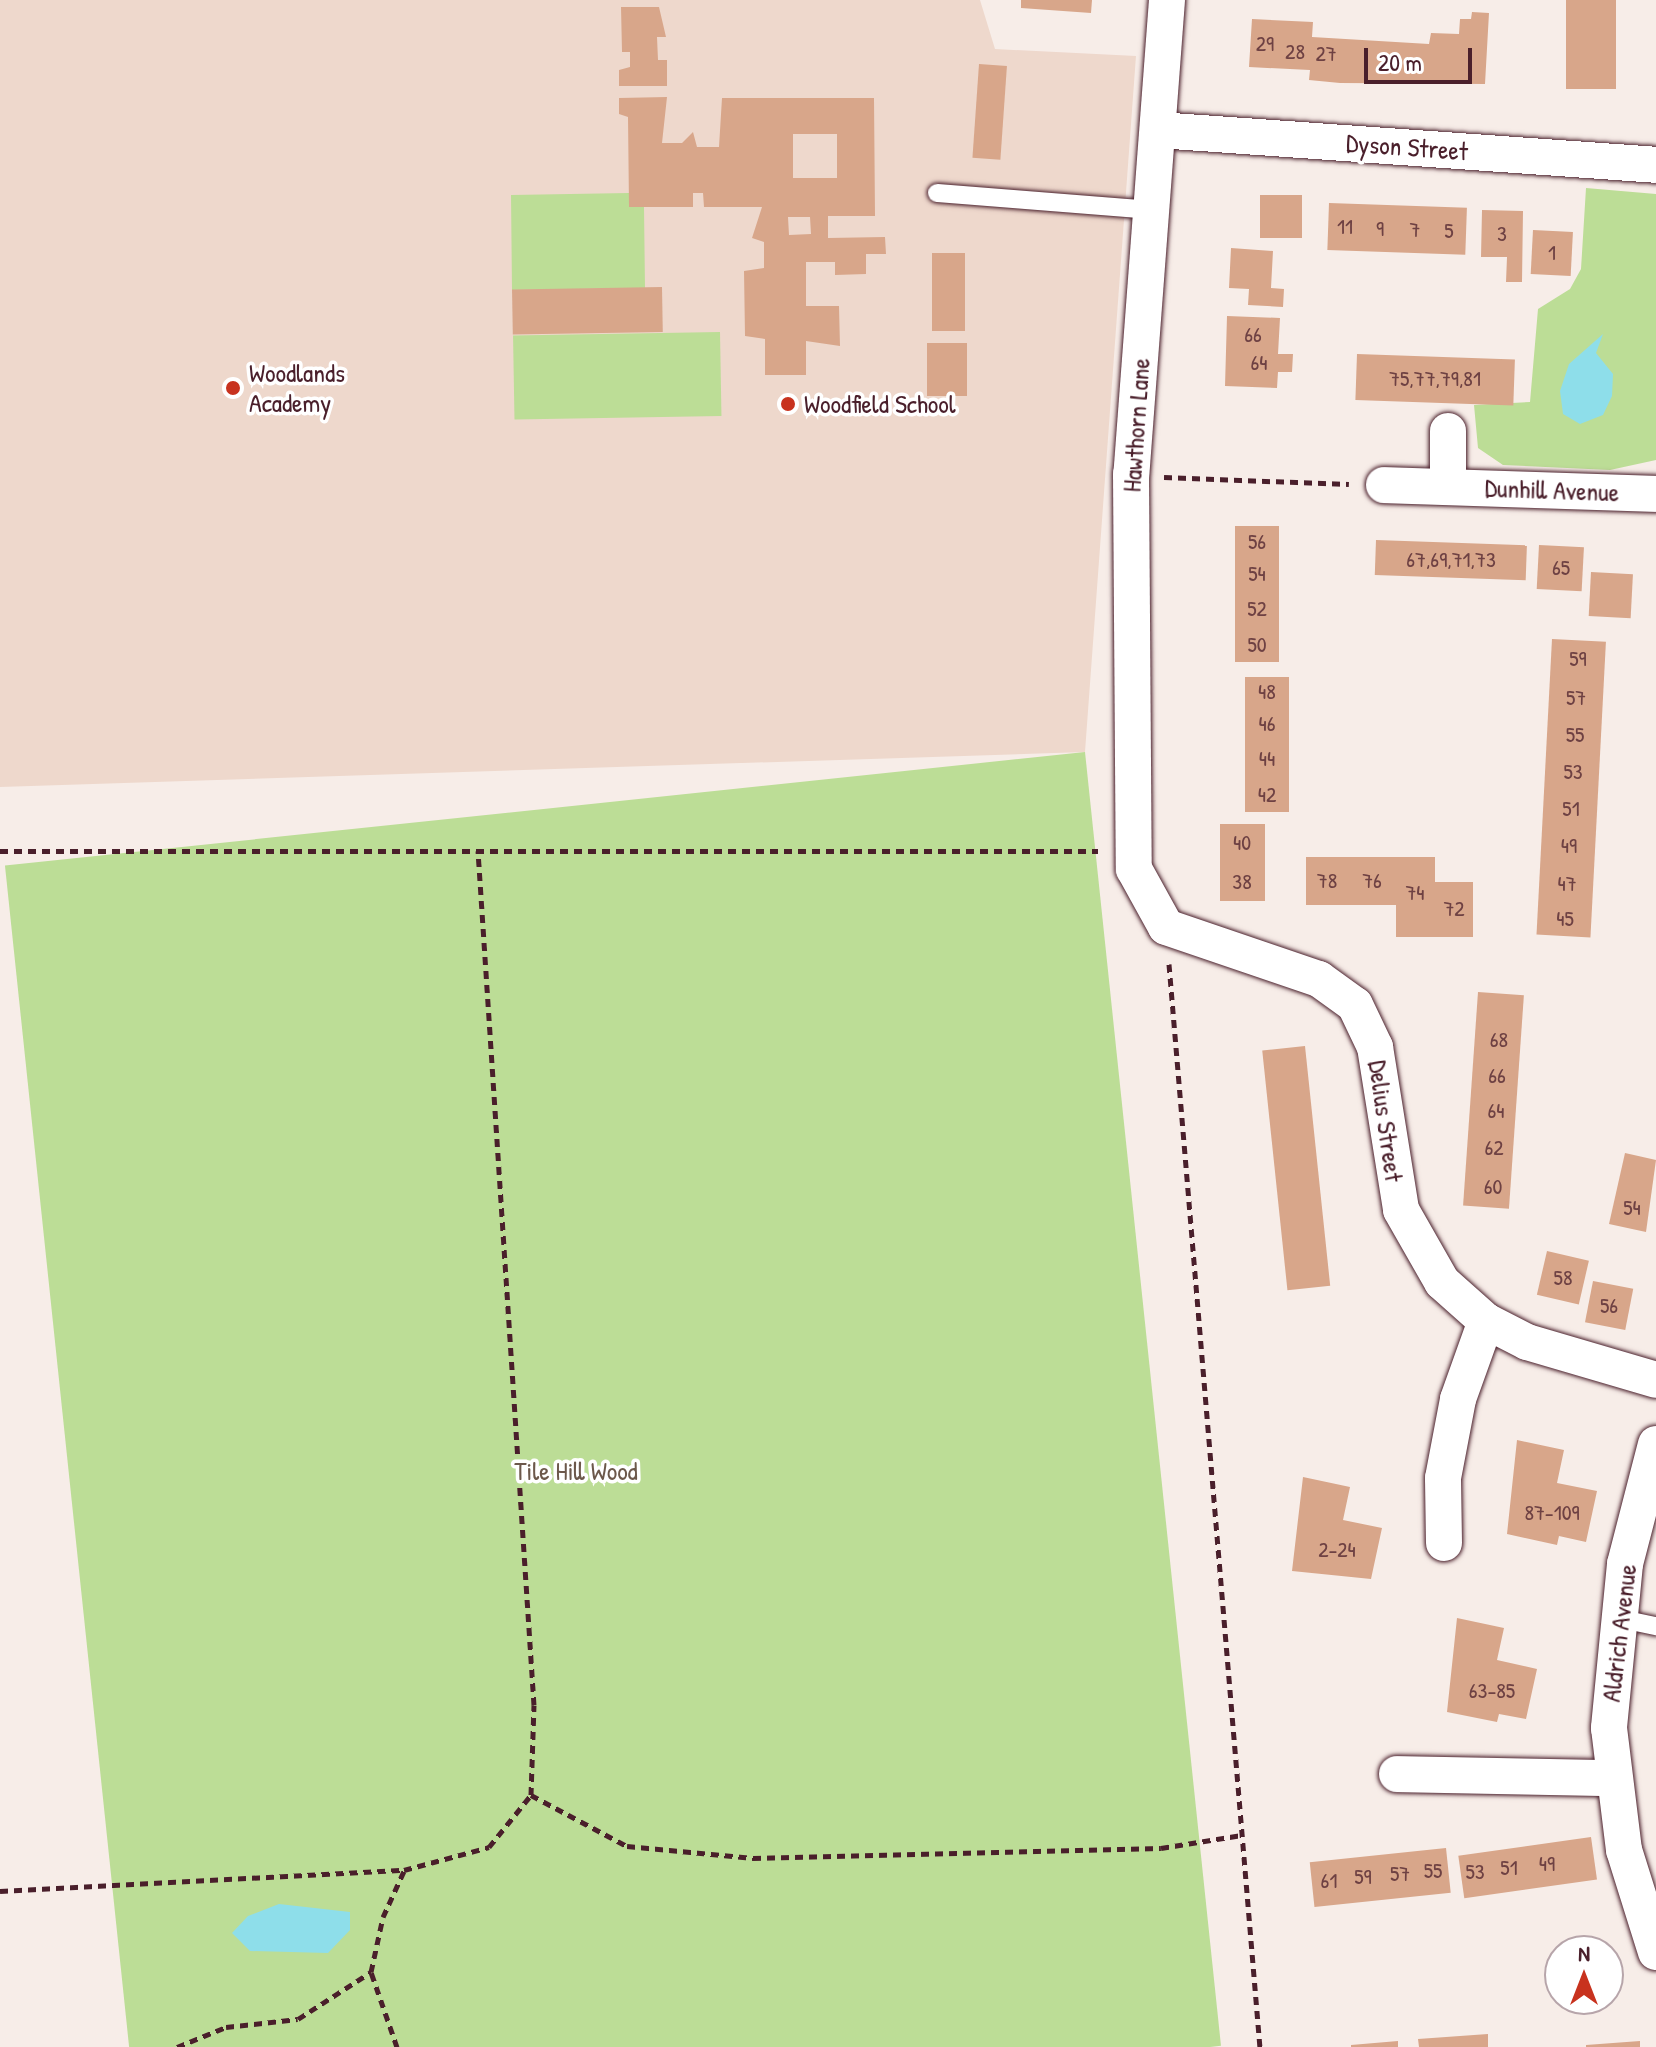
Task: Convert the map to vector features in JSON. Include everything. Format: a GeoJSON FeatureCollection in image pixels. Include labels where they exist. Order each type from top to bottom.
{"type":"FeatureCollection","features":[{"type":"Feature","properties":{"kind":"street","name":"Hawthorn Lane"},"geometry":{"type":"LineString","coordinates":[[1131,851],[1131,474],[1167,0]]}},
{"type":"Feature","properties":{"kind":"street","name":"Dyson Street"},"geometry":{"type":"LineString","coordinates":[[1158,130],[1656,165]]}},
{"type":"Feature","properties":{"kind":"street","name":"Dunhill Avenue"},"geometry":{"type":"LineString","coordinates":[[1448,431],[1448,487]]}},
{"type":"Feature","properties":{"kind":"street","name":"Dunhill Avenue"},"geometry":{"type":"LineString","coordinates":[[1384,485],[1656,494]]}},
{"type":"Feature","properties":{"kind":"street"},"geometry":{"type":"LineString","coordinates":[[1131,851],[1146,899],[1166,927]]}},
{"type":"Feature","properties":{"kind":"street","name":"Delius Street"},"geometry":{"type":"LineString","coordinates":[[1166,927],[1319,979],[1355,1005],[1375,1047],[1401,1210],[1442,1282],[1486,1321],[1527,1342],[1656,1380]]}},
{"type":"Feature","properties":{"kind":"street"},"geometry":{"type":"LineString","coordinates":[[1444,1543],[1446,1462],[1458,1399],[1486,1321]]}},
{"type":"Feature","properties":{"kind":"street","name":"Aldrich Avenue"},"geometry":{"type":"LineString","coordinates":[[1656,1444],[1617,1618],[1610,1778],[1656,1952]]}},
{"type":"Feature","properties":{"kind":"street"},"geometry":{"type":"LineString","coordinates":[[1397,1774],[1610,1778]]}},
{"type":"Feature","properties":{"kind":"lane"},"geometry":{"type":"LineString","coordinates":[[937,193],[1152,210]]}},
{"type":"Feature","properties":{"kind":"lane"},"geometry":{"type":"LineString","coordinates":[[1617,1618],[1656,1626]]}},
{"type":"Feature","properties":{"kind":"path"},"geometry":{"type":"LineString","coordinates":[[1131,474],[1384,485]]}},
{"type":"Feature","properties":{"kind":"path"},"geometry":{"type":"LineString","coordinates":[[0,851],[1131,851]]}},
{"type":"Feature","properties":{"kind":"path"},"geometry":{"type":"LineString","coordinates":[[0,1891],[404,1870],[489,1847],[531,1795],[534,1705],[478,851]]}},
{"type":"Feature","properties":{"kind":"path"},"geometry":{"type":"LineString","coordinates":[[1166,927],[1260,2047]]}},
{"type":"Feature","properties":{"kind":"path"},"geometry":{"type":"LineString","coordinates":[[531,1795],[627,1846],[753,1858],[1161,1848],[1242,1835]]}},
{"type":"Feature","properties":{"kind":"path"},"geometry":{"type":"LineString","coordinates":[[397,2047],[371,1972],[383,1917],[404,1870]]}},
{"type":"Feature","properties":{"kind":"path"},"geometry":{"type":"LineString","coordinates":[[177,2047],[226,2027],[298,2019],[371,1972]]}},
{"type":"Feature","properties":{"kind":"shaded area"},"geometry":{"type":"Polygon","coordinates":[[[0,0],[980,0],[995,49],[1136,56],[1085,752],[0,787],[0,0]]]}},
{"type":"Feature","properties":{"kind":"green space"},"geometry":{"type":"Polygon","coordinates":[[[1586,188],[1656,194],[1656,460],[1610,470],[1503,465],[1478,448],[1474,405],[1530,402],[1538,309],[1570,289],[1581,269],[1586,188]]]}},
{"type":"Feature","properties":{"kind":"green space"},"geometry":{"type":"Polygon","coordinates":[[[629,193],[629,207],[644,207],[645,288],[512,290],[511,195],[629,193]]]}},
{"type":"Feature","properties":{"kind":"green space"},"geometry":{"type":"Polygon","coordinates":[[[720,332],[721,416],[514,420],[513,336],[720,332]]]}},
{"type":"Feature","properties":{"kind":"green space","name":"Tile Hill Wood"},"geometry":{"type":"Polygon","coordinates":[[[1085,752],[1221,2046],[129,2047],[5,866],[1085,752]]]}},
{"type":"Feature","properties":{"kind":"water"},"geometry":{"type":"Polygon","coordinates":[[[1603,334],[1596,353],[1613,374],[1612,396],[1603,415],[1580,424],[1563,414],[1560,391],[1569,364],[1603,334]]]}},
{"type":"Feature","properties":{"kind":"water"},"geometry":{"type":"Polygon","coordinates":[[[279,1904],[350,1912],[350,1930],[328,1953],[250,1951],[232,1933],[248,1916],[279,1904]]]}},
{"type":"Feature","properties":{"kind":"building"},"geometry":{"type":"Polygon","coordinates":[[[1021,0],[1092,0],[1091,13],[1021,8],[1021,0]]]}},
{"type":"Feature","properties":{"kind":"building"},"geometry":{"type":"Polygon","coordinates":[[[1566,0],[1616,0],[1616,89],[1566,89],[1566,0]]]}},
{"type":"Feature","properties":{"kind":"building"},"geometry":{"type":"Polygon","coordinates":[[[621,7],[659,7],[666,37],[657,37],[658,60],[667,60],[667,86],[619,86],[619,70],[630,67],[630,52],[622,52],[621,7]]]}},
{"type":"Feature","properties":{"kind":"building"},"geometry":{"type":"Polygon","coordinates":[[[1472,12],[1489,13],[1485,84],[1340,83],[1309,80],[1310,70],[1249,67],[1252,19],[1313,22],[1312,37],[1429,44],[1431,33],[1459,34],[1460,19],[1471,19],[1472,12]]]}},
{"type":"Feature","properties":{"kind":"building"},"geometry":{"type":"Polygon","coordinates":[[[979,64],[1007,66],[1000,160],[972,158],[979,64]]]}},
{"type":"Feature","properties":{"kind":"building"},"geometry":{"type":"Polygon","coordinates":[[[667,97],[662,143],[682,143],[693,132],[697,147],[719,147],[722,98],[874,98],[875,216],[828,216],[828,238],[885,237],[886,254],[866,254],[866,274],[835,275],[835,262],[806,262],[806,306],[839,306],[840,346],[806,341],[806,375],[765,375],[765,339],[745,336],[744,271],[764,268],[764,242],[752,238],[762,207],[704,207],[703,193],[693,193],[693,207],[629,207],[628,117],[619,114],[619,98],[667,97]],[[793,134],[793,178],[837,178],[837,134],[793,134]],[[788,217],[789,235],[811,234],[810,217],[788,217]]]}},
{"type":"Feature","properties":{"kind":"building"},"geometry":{"type":"Polygon","coordinates":[[[1260,195],[1302,195],[1302,238],[1260,238],[1260,195]]]}},
{"type":"Feature","properties":{"kind":"building"},"geometry":{"type":"Polygon","coordinates":[[[1329,203],[1467,208],[1465,255],[1327,250],[1329,203]]]}},
{"type":"Feature","properties":{"kind":"building"},"geometry":{"type":"Polygon","coordinates":[[[1482,210],[1523,211],[1522,282],[1506,282],[1507,257],[1481,257],[1482,210]]]}},
{"type":"Feature","properties":{"kind":"building"},"geometry":{"type":"Polygon","coordinates":[[[1533,230],[1573,232],[1571,276],[1531,274],[1533,230]]]}},
{"type":"Feature","properties":{"kind":"building"},"geometry":{"type":"Polygon","coordinates":[[[1231,248],[1273,251],[1271,288],[1284,289],[1283,307],[1248,305],[1249,289],[1229,288],[1231,248]]]}},
{"type":"Feature","properties":{"kind":"building"},"geometry":{"type":"Polygon","coordinates":[[[932,253],[965,253],[965,331],[932,331],[932,253]]]}},
{"type":"Feature","properties":{"kind":"building"},"geometry":{"type":"Polygon","coordinates":[[[662,287],[663,332],[513,335],[512,290],[662,287]]]}},
{"type":"Feature","properties":{"kind":"building"},"geometry":{"type":"Polygon","coordinates":[[[1227,316],[1280,318],[1278,354],[1293,354],[1292,372],[1278,372],[1277,388],[1225,386],[1227,316]]]}},
{"type":"Feature","properties":{"kind":"building"},"geometry":{"type":"Polygon","coordinates":[[[927,343],[967,343],[967,396],[927,396],[927,343]]]}},
{"type":"Feature","properties":{"kind":"building"},"geometry":{"type":"Polygon","coordinates":[[[1357,354],[1515,360],[1513,405],[1355,400],[1357,354]]]}},
{"type":"Feature","properties":{"kind":"building"},"geometry":{"type":"Polygon","coordinates":[[[1235,526],[1279,526],[1279,662],[1235,662],[1235,526]]]}},
{"type":"Feature","properties":{"kind":"building"},"geometry":{"type":"Polygon","coordinates":[[[1376,540],[1527,545],[1526,580],[1375,575],[1376,540]]]}},
{"type":"Feature","properties":{"kind":"building"},"geometry":{"type":"Polygon","coordinates":[[[1539,545],[1584,547],[1582,591],[1537,589],[1539,545]]]}},
{"type":"Feature","properties":{"kind":"building"},"geometry":{"type":"Polygon","coordinates":[[[1591,572],[1633,574],[1631,618],[1589,616],[1591,572]]]}},
{"type":"Feature","properties":{"kind":"building"},"geometry":{"type":"Polygon","coordinates":[[[1552,639],[1606,642],[1590,937],[1537,935],[1552,639]]]}},
{"type":"Feature","properties":{"kind":"building"},"geometry":{"type":"Polygon","coordinates":[[[1245,677],[1289,677],[1289,812],[1245,812],[1245,677]]]}},
{"type":"Feature","properties":{"kind":"building"},"geometry":{"type":"Polygon","coordinates":[[[1220,824],[1265,824],[1265,901],[1220,901],[1220,824]]]}},
{"type":"Feature","properties":{"kind":"building"},"geometry":{"type":"Polygon","coordinates":[[[1306,857],[1435,857],[1435,882],[1473,882],[1473,937],[1396,937],[1396,905],[1306,905],[1306,857]]]}},
{"type":"Feature","properties":{"kind":"building"},"geometry":{"type":"Polygon","coordinates":[[[1478,992],[1524,995],[1509,1209],[1463,1205],[1478,992]]]}},
{"type":"Feature","properties":{"kind":"building"},"geometry":{"type":"Polygon","coordinates":[[[1305,1046],[1330,1286],[1287,1290],[1262,1050],[1305,1046]]]}},
{"type":"Feature","properties":{"kind":"building"},"geometry":{"type":"Polygon","coordinates":[[[1625,1153],[1656,1160],[1646,1232],[1609,1224],[1625,1153]]]}},
{"type":"Feature","properties":{"kind":"building"},"geometry":{"type":"Polygon","coordinates":[[[1547,1251],[1589,1261],[1579,1305],[1537,1295],[1547,1251]]]}},
{"type":"Feature","properties":{"kind":"building"},"geometry":{"type":"Polygon","coordinates":[[[1593,1281],[1633,1289],[1625,1330],[1585,1322],[1593,1281]]]}},
{"type":"Feature","properties":{"kind":"building"},"geometry":{"type":"Polygon","coordinates":[[[1517,1440],[1564,1450],[1557,1483],[1597,1491],[1586,1542],[1559,1536],[1557,1545],[1507,1534],[1517,1440]]]}},
{"type":"Feature","properties":{"kind":"building"},"geometry":{"type":"Polygon","coordinates":[[[1303,1477],[1350,1487],[1343,1520],[1382,1528],[1371,1579],[1292,1571],[1303,1477]]]}},
{"type":"Feature","properties":{"kind":"building"},"geometry":{"type":"Polygon","coordinates":[[[1457,1618],[1504,1628],[1497,1660],[1537,1669],[1526,1719],[1499,1714],[1497,1722],[1447,1712],[1457,1618]]]}},
{"type":"Feature","properties":{"kind":"building"},"geometry":{"type":"Polygon","coordinates":[[[1591,1837],[1597,1880],[1464,1898],[1458,1856],[1591,1837]]]}},
{"type":"Feature","properties":{"kind":"building"},"geometry":{"type":"Polygon","coordinates":[[[1446,1848],[1451,1893],[1314,1907],[1310,1862],[1446,1848]]]}},
{"type":"Feature","properties":{"kind":"building"},"geometry":{"type":"Polygon","coordinates":[[[1488,2034],[1488,2047],[1419,2047],[1418,2039],[1488,2034]]]}},
{"type":"Feature","properties":{"kind":"building"},"geometry":{"type":"Polygon","coordinates":[[[1398,2041],[1398,2047],[1351,2047],[1351,2045],[1398,2041]]]}},
{"type":"Feature","properties":{"kind":"building"},"geometry":{"type":"Polygon","coordinates":[[[1640,2041],[1640,2047],[1586,2047],[1586,2045],[1640,2041]]]}},
{"type":"Feature","properties":{"kind":"place","name":"Woodlands Academy"},"geometry":{"type":"Point","coordinates":[233,388]}},
{"type":"Feature","properties":{"kind":"place","name":"Woodfield School"},"geometry":{"type":"Point","coordinates":[788,404]}}]}
